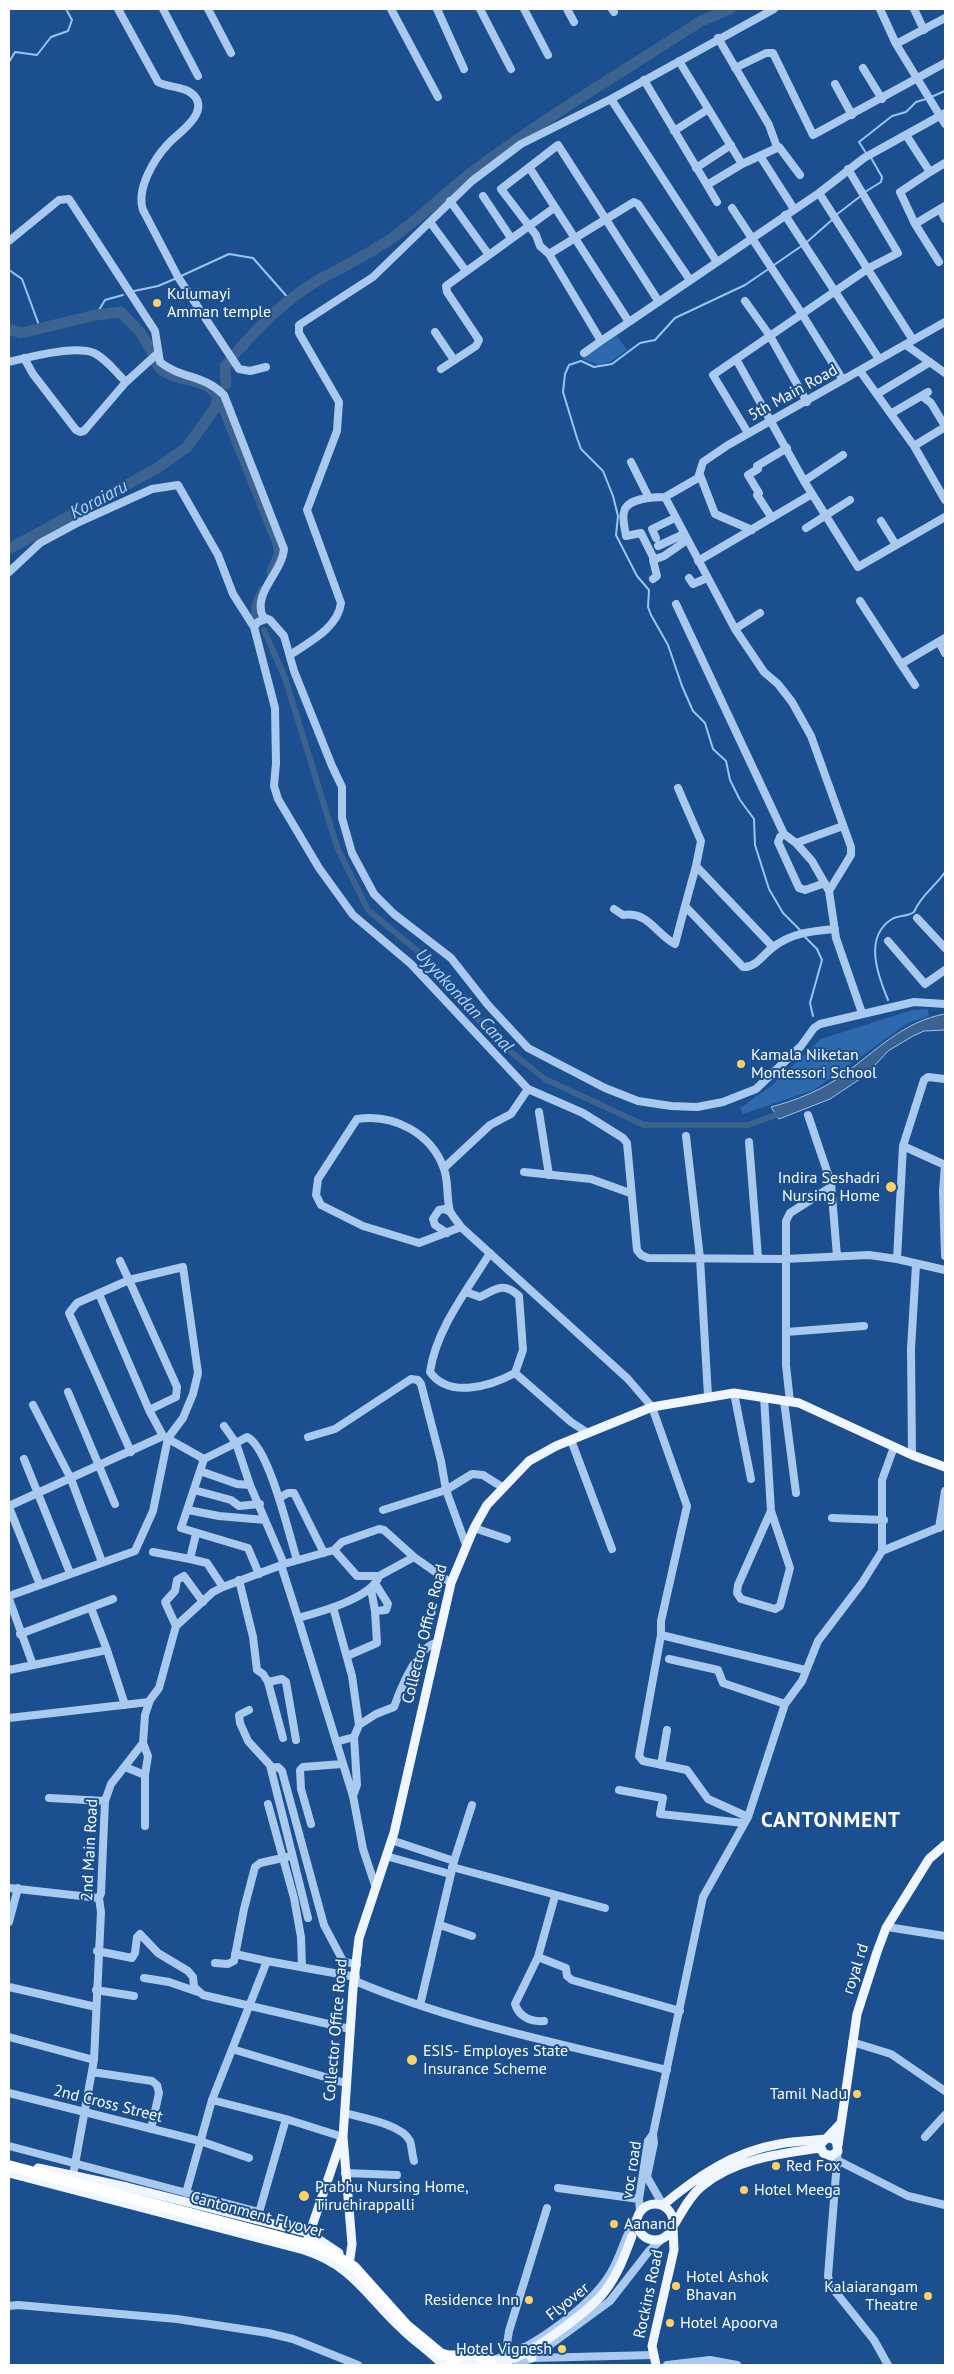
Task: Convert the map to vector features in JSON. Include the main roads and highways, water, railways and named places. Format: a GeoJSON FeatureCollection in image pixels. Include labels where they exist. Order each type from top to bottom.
{"type":"FeatureCollection","features":[{"type":"Feature","properties":{"kind":"highway","name":"Cantonment Flyover"},"geometry":{"type":"LineString","coordinates":[[9,2167],[303,2243],[330,2252],[361,2274],[397,2315],[441,2354],[475,2362]]}},
{"type":"Feature","properties":{"kind":"highway","name":"Cantonment Flyover"},"geometry":{"type":"LineString","coordinates":[[303,2248],[324,2254],[350,2269],[405,2328],[440,2358],[444,2365]]}},
{"type":"Feature","properties":{"kind":"highway"},"geometry":{"type":"LineString","coordinates":[[449,2365],[475,2362]]}},
{"type":"Feature","properties":{"kind":"main road","name":"Collector Office Road"},"geometry":{"type":"LineString","coordinates":[[348,2272],[352,2244],[343,2137],[345,2083],[359,1938],[391,1840],[451,1583],[466,1545],[487,1505],[502,1487],[529,1461],[571,1440],[652,1406],[734,1393],[799,1404],[912,1455],[945,1467]]}},
{"type":"Feature","properties":{"kind":"main road","name":"royal rd"},"geometry":{"type":"LineString","coordinates":[[838,2147],[852,2042],[858,2014],[886,1927],[928,1859],[945,1845]]}},
{"type":"Feature","properties":{"kind":"main road"},"geometry":{"type":"LineString","coordinates":[[673,2226],[670,2211],[663,2205],[702,2174],[741,2154],[778,2144],[826,2138],[836,2140],[838,2147],[834,2159],[823,2153],[820,2148],[821,2142],[826,2138],[841,2121]]}},
{"type":"Feature","properties":{"kind":"main road"},"geometry":{"type":"LineString","coordinates":[[303,2248],[343,2137]]}},
{"type":"Feature","properties":{"kind":"main road"},"geometry":{"type":"LineString","coordinates":[[637,2236],[652,2240],[662,2239],[700,2188],[724,2173],[772,2155],[820,2148]]}},
{"type":"Feature","properties":{"kind":"main road"},"geometry":{"type":"LineString","coordinates":[[9,2167],[73,2175],[258,2217],[309,2233]]}},
{"type":"Feature","properties":{"kind":"main road"},"geometry":{"type":"LineString","coordinates":[[9,2167],[303,2248],[333,2262],[348,2272],[401,2329],[444,2365]]}},
{"type":"Feature","properties":{"kind":"main road","name":"Flyover"},"geometry":{"type":"LineString","coordinates":[[506,2361],[535,2351],[601,2302],[618,2280],[637,2236],[638,2217],[648,2205],[663,2205]]}},
{"type":"Feature","properties":{"kind":"main road","name":"Rockins Road"},"geometry":{"type":"LineString","coordinates":[[656,2365],[652,2346],[674,2250],[673,2226]]}},
{"type":"Feature","properties":{"kind":"main road","name":"Flyover"},"geometry":{"type":"LineString","coordinates":[[309,2233],[350,2261],[374,2283],[416,2329],[452,2358],[475,2362],[502,2361],[515,2358],[581,2314],[602,2294],[613,2279],[637,2236]]}},
{"type":"Feature","properties":{"kind":"main road"},"geometry":{"type":"LineString","coordinates":[[523,2348],[532,2358]]}},
{"type":"Feature","properties":{"kind":"waterway"},"geometry":{"type":"LineString","coordinates":[[9,62],[15,52],[37,55],[51,37],[68,31],[72,20],[66,9]]}},
{"type":"Feature","properties":{"kind":"waterway"},"geometry":{"type":"LineString","coordinates":[[226,384],[225,366],[256,331],[304,289],[392,238],[471,173],[556,114],[701,21],[730,9]]}},
{"type":"Feature","properties":{"kind":"waterway"},"geometry":{"type":"LineString","coordinates":[[931,97],[945,91]]}},
{"type":"Feature","properties":{"kind":"waterway"},"geometry":{"type":"LineString","coordinates":[[866,153],[859,142],[892,116],[906,112],[916,102],[926,99]]}},
{"type":"Feature","properties":{"kind":"waterway"},"geometry":{"type":"LineString","coordinates":[[865,192],[881,182],[882,177],[870,156]]}},
{"type":"Feature","properties":{"kind":"waterway"},"geometry":{"type":"LineString","coordinates":[[836,215],[862,195]]}},
{"type":"Feature","properties":{"kind":"waterway"},"geometry":{"type":"LineString","coordinates":[[807,242],[833,219]]}},
{"type":"Feature","properties":{"kind":"waterway"},"geometry":{"type":"LineString","coordinates":[[774,265],[803,245]]}},
{"type":"Feature","properties":{"kind":"waterway"},"geometry":{"type":"LineString","coordinates":[[181,276],[229,254],[253,258],[290,300]]}},
{"type":"Feature","properties":{"kind":"waterway"},"geometry":{"type":"LineString","coordinates":[[770,268],[745,285],[675,318],[655,340],[640,343],[612,364],[594,367],[581,361],[569,365],[565,374],[563,392],[581,449],[603,471],[613,496],[618,516],[616,535],[637,576],[649,590],[648,607],[668,645],[693,711],[705,723],[713,749],[726,761],[730,780],[740,800],[754,819],[755,845],[769,889],[783,913],[801,931]]}},
{"type":"Feature","properties":{"kind":"waterway"},"geometry":{"type":"LineString","coordinates":[[9,270],[22,279],[40,328]]}},
{"type":"Feature","properties":{"kind":"waterway"},"geometry":{"type":"LineString","coordinates":[[134,291],[158,286],[177,278]]}},
{"type":"Feature","properties":{"kind":"waterway"},"geometry":{"type":"LineString","coordinates":[[96,315],[105,300],[123,295]]}},
{"type":"Feature","properties":{"kind":"waterway"},"geometry":{"type":"LineString","coordinates":[[9,329],[21,333],[96,315],[121,312],[140,332],[152,352]]}},
{"type":"Feature","properties":{"kind":"waterway"},"geometry":{"type":"LineString","coordinates":[[155,360],[165,372],[210,388],[221,402],[277,541],[280,553],[272,572]]}},
{"type":"Feature","properties":{"kind":"waterway","name":"Koraiaru"},"geometry":{"type":"LineString","coordinates":[[9,549],[159,467],[187,447],[215,408],[218,398]]}},
{"type":"Feature","properties":{"kind":"waterway"},"geometry":{"type":"LineString","coordinates":[[256,620],[257,605],[263,591]]}},
{"type":"Feature","properties":{"kind":"waterway","name":"Uyyakondan Canal"},"geometry":{"type":"LineString","coordinates":[[264,630],[285,678],[337,847],[368,910],[426,958],[497,1041],[545,1079],[644,1125],[748,1125],[784,1112]]}},
{"type":"Feature","properties":{"kind":"waterway"},"geometry":{"type":"LineString","coordinates":[[888,1000],[880,980],[875,957],[875,946],[878,936],[883,927],[892,919],[914,912],[920,901],[945,872]]}},
{"type":"Feature","properties":{"kind":"waterway"},"geometry":{"type":"LineString","coordinates":[[803,935],[817,949],[822,960],[810,1003],[813,1016]]}},
{"type":"Feature","properties":{"kind":"place","name":"Kulumayi Amman temple"},"geometry":{"type":"Point","coordinates":[157,303]}},
{"type":"Feature","properties":{"kind":"place","name":"Kamala Niketan Montessori School"},"geometry":{"type":"Point","coordinates":[741,1064]}},
{"type":"Feature","properties":{"kind":"place","name":"Indira Seshadri Nursing Home"},"geometry":{"type":"Point","coordinates":[891,1187]}},
{"type":"Feature","properties":{"kind":"place","name":"ESIS- Employes State Insurance Scheme"},"geometry":{"type":"Point","coordinates":[412,2060]}},
{"type":"Feature","properties":{"kind":"place","name":"Tamil Nadu"},"geometry":{"type":"Point","coordinates":[857,2094]}},
{"type":"Feature","properties":{"kind":"place","name":"Red Fox"},"geometry":{"type":"Point","coordinates":[776,2166]}},
{"type":"Feature","properties":{"kind":"place","name":"Hotel Meega"},"geometry":{"type":"Point","coordinates":[744,2190]}},
{"type":"Feature","properties":{"kind":"place","name":"Prabhu Nursing Home, Tiruchirappalli"},"geometry":{"type":"Point","coordinates":[304,2196]}},
{"type":"Feature","properties":{"kind":"place","name":"Aanand"},"geometry":{"type":"Point","coordinates":[614,2224]}},
{"type":"Feature","properties":{"kind":"place","name":"Hotel Ashok Bhavan"},"geometry":{"type":"Point","coordinates":[676,2286]}},
{"type":"Feature","properties":{"kind":"place","name":"Kalaiarangam Theatre"},"geometry":{"type":"Point","coordinates":[928,2296]}},
{"type":"Feature","properties":{"kind":"place","name":"Residence Inn"},"geometry":{"type":"Point","coordinates":[529,2300]}},
{"type":"Feature","properties":{"kind":"place","name":"Hotel Apoorva"},"geometry":{"type":"Point","coordinates":[670,2323]}},
{"type":"Feature","properties":{"kind":"place","name":"Hotel Vignesh"},"geometry":{"type":"Point","coordinates":[562,2349]}},
{"type":"Feature","properties":{"kind":"district","name":"CANTONMENT"},"geometry":{"type":"Point","coordinates":[831,1821]}}]}
